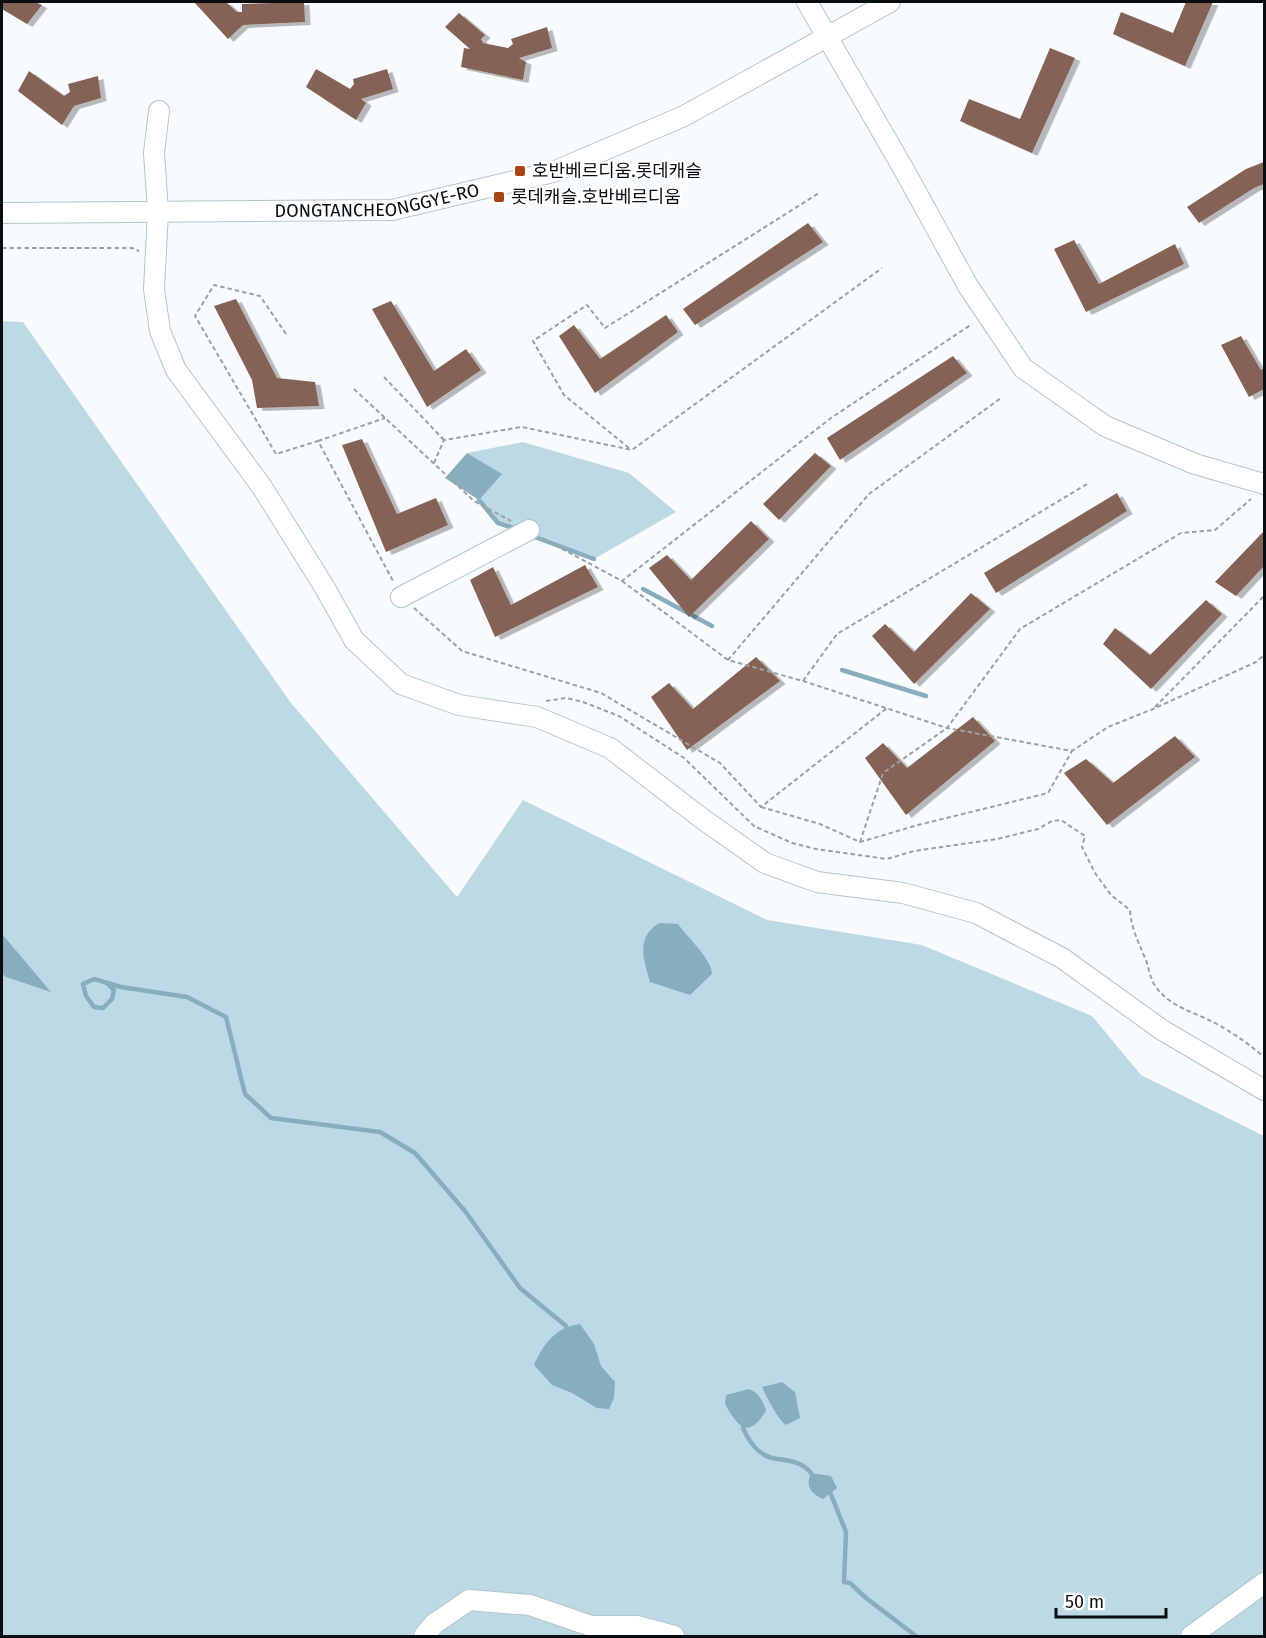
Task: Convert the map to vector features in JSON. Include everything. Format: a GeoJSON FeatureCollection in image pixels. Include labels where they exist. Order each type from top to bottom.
{"type":"FeatureCollection","features":[{"type":"Feature","properties":{"kind":"street"},"geometry":{"type":"LineString","coordinates":[[807,2],[968,286],[1023,368],[1105,426],[1260,489]]}},
{"type":"Feature","properties":{"kind":"street","name":"DONGTANCHEONGGYE-RO"},"geometry":{"type":"LineString","coordinates":[[2,213],[392,210],[553,172],[684,116],[890,2]]}},
{"type":"Feature","properties":{"kind":"street"},"geometry":{"type":"LineString","coordinates":[[159,111],[154,153],[158,212],[154,289],[160,331],[176,370],[262,487],[325,588],[354,640],[401,684],[459,705],[537,717],[610,748],[704,820],[765,863],[817,882],[903,892],[976,913],[1062,958],[1162,1030],[1264,1090]]}},
{"type":"Feature","properties":{"kind":"street"},"geometry":{"type":"LineString","coordinates":[[401,597],[529,530]]}},
{"type":"Feature","properties":{"kind":"street"},"geometry":{"type":"LineString","coordinates":[[1191,1636],[1264,1583]]}},
{"type":"Feature","properties":{"kind":"street"},"geometry":{"type":"LineString","coordinates":[[424,1636],[434,1624],[469,1600],[530,1605],[591,1626],[637,1626],[674,1636]]}},
{"type":"Feature","properties":{"kind":"path"},"geometry":{"type":"LineString","coordinates":[[632,450],[564,395],[532,341],[587,305],[605,328],[819,193]]}},
{"type":"Feature","properties":{"kind":"path"},"geometry":{"type":"LineString","coordinates":[[2,248],[132,248],[138,250],[142,256]]}},
{"type":"Feature","properties":{"kind":"path"},"geometry":{"type":"LineString","coordinates":[[444,440],[522,427],[632,450],[882,268]]}},
{"type":"Feature","properties":{"kind":"path"},"geometry":{"type":"LineString","coordinates":[[622,581],[831,417],[987,314]]}},
{"type":"Feature","properties":{"kind":"path"},"geometry":{"type":"LineString","coordinates":[[384,377],[444,440]]}},
{"type":"Feature","properties":{"kind":"path"},"geometry":{"type":"LineString","coordinates":[[354,389],[474,501],[622,581],[728,660],[803,681],[947,728],[1072,751]]}},
{"type":"Feature","properties":{"kind":"path"},"geometry":{"type":"LineString","coordinates":[[728,660],[868,494],[1001,398]]}},
{"type":"Feature","properties":{"kind":"path"},"geometry":{"type":"LineString","coordinates":[[318,441],[385,418]]}},
{"type":"Feature","properties":{"kind":"path"},"geometry":{"type":"LineString","coordinates":[[434,463],[444,440]]}},
{"type":"Feature","properties":{"kind":"path"},"geometry":{"type":"LineString","coordinates":[[803,681],[837,634],[1087,484]]}},
{"type":"Feature","properties":{"kind":"path"},"geometry":{"type":"LineString","coordinates":[[860,842],[884,773],[947,728],[1020,629],[1181,533],[1215,530],[1260,489]]}},
{"type":"Feature","properties":{"kind":"path"},"geometry":{"type":"LineString","coordinates":[[1153,709],[1264,596]]}},
{"type":"Feature","properties":{"kind":"path"},"geometry":{"type":"LineString","coordinates":[[761,807],[820,824],[860,842],[918,825],[1048,793],[1072,751],[1108,727],[1256,662],[1264,655]]}},
{"type":"Feature","properties":{"kind":"path"},"geometry":{"type":"LineString","coordinates":[[543,702],[566,698],[619,716],[684,758],[754,826],[792,843],[808,847],[887,859],[915,851],[997,839],[1038,829],[1052,821],[1061,820],[1085,836],[1082,847],[1095,873],[1111,895],[1130,910],[1131,926],[1147,961],[1153,984],[1166,999],[1175,1002],[1185,1011],[1242,1038],[1264,1057]]}},
{"type":"Feature","properties":{"kind":"shaded area"},"geometry":{"type":"Polygon","coordinates":[[[2,321],[23,322],[291,703],[457,897],[523,800],[767,920],[922,945],[1092,1016],[1141,1075],[1264,1136],[1264,1636],[2,1636],[2,321]]]}},
{"type":"Feature","properties":{"kind":"shaded area"},"geometry":{"type":"Polygon","coordinates":[[[523,442],[629,473],[676,512],[594,559],[498,523],[479,500],[501,474],[467,453],[523,442]]]}},
{"type":"Feature","properties":{"kind":"shaded area"},"geometry":{"type":"Polygon","coordinates":[[[467,453],[502,474],[479,500],[445,478],[467,453]]]}},
{"type":"Feature","properties":{"kind":"shaded area"},"geometry":{"type":"Polygon","coordinates":[[[659,923],[678,924],[704,955],[711,968],[712,974],[690,995],[650,982],[644,958],[644,942],[651,929],[659,923]]]}},
{"type":"Feature","properties":{"kind":"shaded area"},"geometry":{"type":"Polygon","coordinates":[[[2,934],[51,992],[2,974],[2,934]]]}},
{"type":"Feature","properties":{"kind":"shaded area"},"geometry":{"type":"Polygon","coordinates":[[[580,1324],[594,1344],[601,1366],[615,1382],[614,1398],[609,1409],[597,1408],[572,1393],[552,1385],[534,1365],[551,1338],[564,1329],[580,1324]]]}},
{"type":"Feature","properties":{"kind":"shaded area"},"geometry":{"type":"Polygon","coordinates":[[[782,1382],[795,1392],[800,1418],[786,1425],[769,1402],[762,1387],[782,1382]]]}},
{"type":"Feature","properties":{"kind":"shaded area"},"geometry":{"type":"Polygon","coordinates":[[[749,1389],[760,1398],[766,1411],[760,1420],[749,1428],[734,1419],[725,1404],[726,1395],[749,1389]]]}},
{"type":"Feature","properties":{"kind":"shaded area"},"geometry":{"type":"Polygon","coordinates":[[[811,1473],[831,1476],[837,1488],[823,1499],[819,1497],[812,1492],[809,1486],[811,1473]]]}},
{"type":"Feature","properties":{"kind":"building"},"geometry":{"type":"Polygon","coordinates":[[[2,2],[35,2],[42,5],[27,24],[2,9],[2,2]]]}},
{"type":"Feature","properties":{"kind":"building"},"geometry":{"type":"Polygon","coordinates":[[[194,2],[226,2],[237,12],[242,12],[242,4],[304,2],[305,22],[243,25],[228,39],[194,2]]]}},
{"type":"Feature","properties":{"kind":"building"},"geometry":{"type":"Polygon","coordinates":[[[1186,2],[1213,2],[1185,66],[1113,34],[1121,12],[1173,33],[1186,2]]]}},
{"type":"Feature","properties":{"kind":"building"},"geometry":{"type":"Polygon","coordinates":[[[459,13],[485,35],[481,39],[483,43],[508,48],[513,44],[511,39],[547,27],[552,48],[519,58],[526,62],[523,80],[461,67],[464,48],[470,49],[445,27],[459,13]]]}},
{"type":"Feature","properties":{"kind":"building"},"geometry":{"type":"Polygon","coordinates":[[[1050,48],[1075,58],[1032,153],[960,121],[969,99],[1020,119],[1050,48]]]}},
{"type":"Feature","properties":{"kind":"building"},"geometry":{"type":"Polygon","coordinates":[[[316,69],[350,89],[354,84],[353,79],[387,69],[393,89],[361,99],[366,103],[356,120],[306,87],[316,69]]]}},
{"type":"Feature","properties":{"kind":"building"},"geometry":{"type":"Polygon","coordinates":[[[29,71],[64,96],[70,92],[68,84],[98,76],[101,98],[74,106],[62,125],[18,91],[29,71]]]}},
{"type":"Feature","properties":{"kind":"building"},"geometry":{"type":"Polygon","coordinates":[[[1264,162],[1264,184],[1199,223],[1187,207],[1246,169],[1264,162]]]}},
{"type":"Feature","properties":{"kind":"building"},"geometry":{"type":"Polygon","coordinates":[[[808,223],[823,242],[695,325],[683,309],[808,223]]]}},
{"type":"Feature","properties":{"kind":"building"},"geometry":{"type":"Polygon","coordinates":[[[1074,240],[1099,284],[1175,244],[1184,264],[1086,312],[1054,249],[1074,240]]]}},
{"type":"Feature","properties":{"kind":"building"},"geometry":{"type":"Polygon","coordinates":[[[236,299],[277,378],[315,382],[319,406],[257,408],[252,380],[214,306],[236,299]]]}},
{"type":"Feature","properties":{"kind":"building"},"geometry":{"type":"Polygon","coordinates":[[[391,301],[434,371],[466,349],[481,370],[427,407],[372,309],[391,301]]]}},
{"type":"Feature","properties":{"kind":"building"},"geometry":{"type":"Polygon","coordinates":[[[666,315],[678,332],[595,393],[559,336],[574,325],[600,359],[666,315]]]}},
{"type":"Feature","properties":{"kind":"building"},"geometry":{"type":"Polygon","coordinates":[[[1241,336],[1261,370],[1264,368],[1264,389],[1249,397],[1221,345],[1241,336]]]}},
{"type":"Feature","properties":{"kind":"building"},"geometry":{"type":"Polygon","coordinates":[[[953,356],[967,373],[840,460],[827,438],[953,356]]]}},
{"type":"Feature","properties":{"kind":"building"},"geometry":{"type":"Polygon","coordinates":[[[362,439],[397,514],[436,498],[448,525],[386,552],[342,445],[362,439]]]}},
{"type":"Feature","properties":{"kind":"building"},"geometry":{"type":"Polygon","coordinates":[[[815,453],[831,466],[779,520],[763,504],[815,453]]]}},
{"type":"Feature","properties":{"kind":"building"},"geometry":{"type":"Polygon","coordinates":[[[1117,493],[1127,511],[996,593],[984,573],[1117,493]]]}},
{"type":"Feature","properties":{"kind":"building"},"geometry":{"type":"Polygon","coordinates":[[[751,521],[769,539],[689,617],[649,568],[667,555],[691,580],[751,521]]]}},
{"type":"Feature","properties":{"kind":"building"},"geometry":{"type":"Polygon","coordinates":[[[1264,531],[1264,566],[1236,596],[1215,582],[1264,531]]]}},
{"type":"Feature","properties":{"kind":"building"},"geometry":{"type":"Polygon","coordinates":[[[585,565],[598,587],[495,637],[470,580],[493,567],[511,605],[585,565]]]}},
{"type":"Feature","properties":{"kind":"building"},"geometry":{"type":"Polygon","coordinates":[[[971,593],[990,609],[914,684],[872,636],[885,624],[914,652],[971,593]]]}},
{"type":"Feature","properties":{"kind":"building"},"geometry":{"type":"Polygon","coordinates":[[[1206,600],[1222,614],[1151,689],[1103,644],[1115,628],[1150,655],[1206,600]]]}},
{"type":"Feature","properties":{"kind":"building"},"geometry":{"type":"Polygon","coordinates":[[[756,657],[780,681],[687,750],[651,697],[669,683],[693,709],[756,657]]]}},
{"type":"Feature","properties":{"kind":"building"},"geometry":{"type":"Polygon","coordinates":[[[973,717],[995,741],[906,815],[865,758],[883,743],[907,768],[973,717]]]}},
{"type":"Feature","properties":{"kind":"building"},"geometry":{"type":"Polygon","coordinates":[[[1175,736],[1195,757],[1107,825],[1064,773],[1086,759],[1113,783],[1175,736]]]}},
{"type":"Feature","properties":{"kind":"waterway"},"geometry":{"type":"LineString","coordinates":[[479,500],[498,523],[516,529]]}},
{"type":"Feature","properties":{"kind":"waterway"},"geometry":{"type":"LineString","coordinates":[[532,536],[594,559]]}},
{"type":"Feature","properties":{"kind":"waterway"},"geometry":{"type":"LineString","coordinates":[[643,589],[712,626]]}},
{"type":"Feature","properties":{"kind":"waterway"},"geometry":{"type":"LineString","coordinates":[[842,670],[926,696]]}},
{"type":"Feature","properties":{"kind":"waterway"},"geometry":{"type":"LineString","coordinates":[[107,983],[114,990],[112,999],[103,1008],[94,1007],[86,996],[83,984],[94,979],[121,987],[187,997],[226,1017],[245,1094],[271,1118],[380,1132],[415,1153],[465,1211],[520,1288],[566,1326]]}},
{"type":"Feature","properties":{"kind":"waterway"},"geometry":{"type":"LineString","coordinates":[[743,1428],[751,1442],[762,1453],[772,1458],[798,1463],[811,1473]]}},
{"type":"Feature","properties":{"kind":"waterway"},"geometry":{"type":"LineString","coordinates":[[830,1492],[846,1532],[844,1582],[850,1583],[916,1636]]}},
{"type":"Feature","properties":{"kind":"place","name":"호반베르디움.롯데캐슬"},"geometry":{"type":"Point","coordinates":[520,171]}},
{"type":"Feature","properties":{"kind":"place","name":"롯데캐슬.호반베르디움"},"geometry":{"type":"Point","coordinates":[499,197]}}]}
